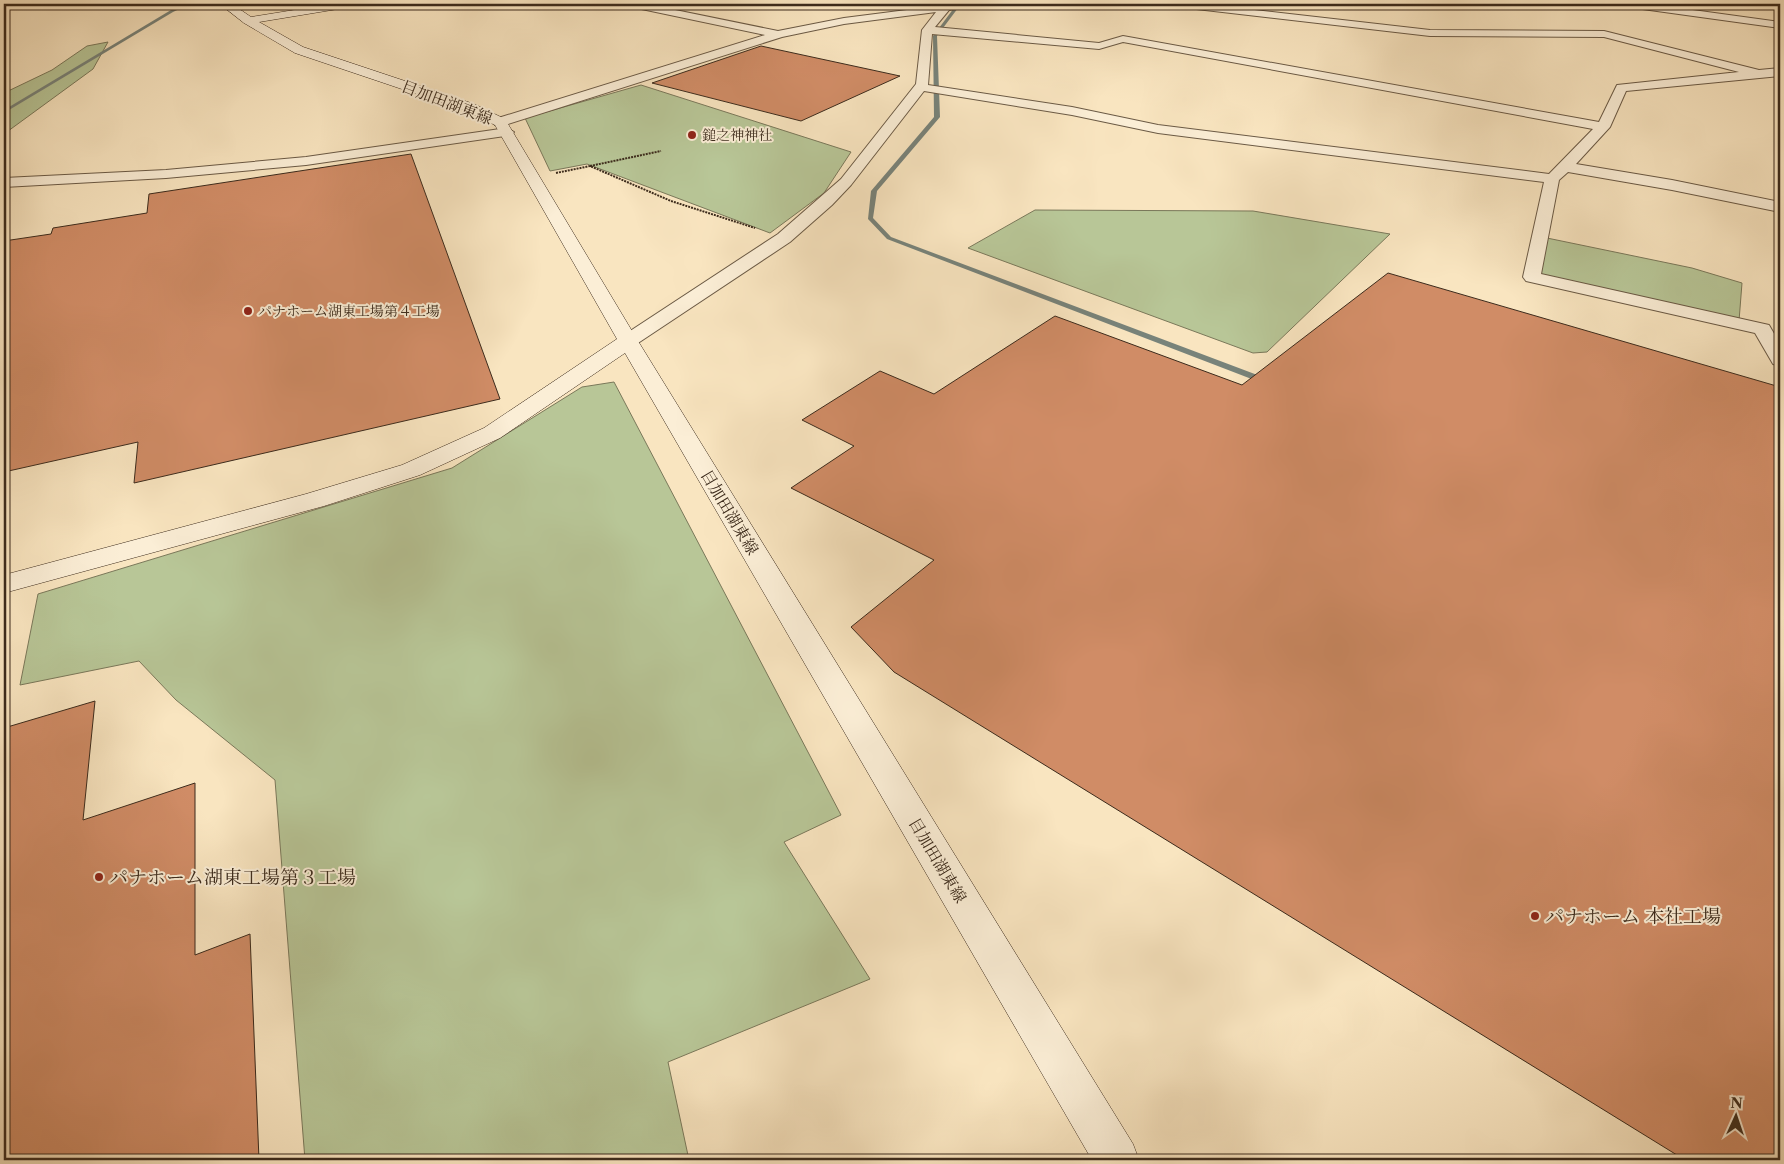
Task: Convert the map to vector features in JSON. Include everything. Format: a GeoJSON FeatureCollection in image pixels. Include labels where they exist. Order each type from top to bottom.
{"type":"FeatureCollection","features":[{"type":"Feature","properties":{"kind":"main road","name":"目加田湖東線"},"geometry":{"type":"LineString","coordinates":[[225,4],[273,37],[299,50],[468,107],[503,127],[628,341],[1117,1160]]}},
{"type":"Feature","properties":{"kind":"main road"},"geometry":{"type":"LineString","coordinates":[[248,21],[350,4]]}},
{"type":"Feature","properties":{"kind":"main road"},"geometry":{"type":"LineString","coordinates":[[947,6],[968,4]]}},
{"type":"Feature","properties":{"kind":"main road"},"geometry":{"type":"LineString","coordinates":[[4,584],[316,500],[411,470],[492,432],[628,341]]}},
{"type":"Feature","properties":{"kind":"street"},"geometry":{"type":"LineString","coordinates":[[632,4],[780,34]]}},
{"type":"Feature","properties":{"kind":"street"},"geometry":{"type":"LineString","coordinates":[[1179,4],[1381,29],[1430,32],[1604,34],[1759,74]]}},
{"type":"Feature","properties":{"kind":"street"},"geometry":{"type":"LineString","coordinates":[[1628,4],[1780,25]]}},
{"type":"Feature","properties":{"kind":"street"},"geometry":{"type":"LineString","coordinates":[[1664,9],[1675,4]]}},
{"type":"Feature","properties":{"kind":"street"},"geometry":{"type":"LineString","coordinates":[[4,183],[166,174],[306,161],[503,127],[780,34],[844,21],[947,6]]}},
{"type":"Feature","properties":{"kind":"street"},"geometry":{"type":"LineString","coordinates":[[628,341],[784,238],[846,182],[920,87],[925,68],[924,46],[947,6]]}},
{"type":"Feature","properties":{"kind":"street"},"geometry":{"type":"LineString","coordinates":[[934,30],[1099,46],[1123,39],[1603,127]]}},
{"type":"Feature","properties":{"kind":"street"},"geometry":{"type":"LineString","coordinates":[[1780,72],[1621,88],[1603,127],[1552,179],[1532,277],[1762,329],[1780,360]]}},
{"type":"Feature","properties":{"kind":"street"},"geometry":{"type":"LineString","coordinates":[[920,87],[1072,111],[1158,129],[1552,179]]}},
{"type":"Feature","properties":{"kind":"street"},"geometry":{"type":"LineString","coordinates":[[1565,167],[1672,185],[1780,207]]}},
{"type":"Feature","properties":{"kind":"path"},"geometry":{"type":"LineString","coordinates":[[534,178],[661,151]]}},
{"type":"Feature","properties":{"kind":"path"},"geometry":{"type":"LineString","coordinates":[[590,166],[671,201],[784,238]]}},
{"type":"Feature","properties":{"kind":"green space"},"geometry":{"type":"Polygon","coordinates":[[[108,42],[93,69],[4,134],[4,93],[52,70],[87,46],[108,42]]]}},
{"type":"Feature","properties":{"kind":"green space"},"geometry":{"type":"Polygon","coordinates":[[[641,85],[851,152],[824,193],[770,233],[587,164],[550,171],[525,118],[641,85]]]}},
{"type":"Feature","properties":{"kind":"green space"},"geometry":{"type":"Polygon","coordinates":[[[1035,210],[1253,211],[1390,234],[1267,352],[1253,353],[968,248],[1035,210]]]}},
{"type":"Feature","properties":{"kind":"green space"},"geometry":{"type":"Polygon","coordinates":[[[1547,238],[1692,268],[1742,283],[1739,321],[1536,276],[1547,238]]]}},
{"type":"Feature","properties":{"kind":"green space"},"geometry":{"type":"Polygon","coordinates":[[[614,382],[841,815],[784,842],[870,979],[668,1062],[689,1160],[305,1160],[275,780],[176,700],[139,661],[20,685],[38,594],[452,468],[582,387],[614,382]]]}},
{"type":"Feature","properties":{"kind":"building"},"geometry":{"type":"Polygon","coordinates":[[[761,46],[900,76],[801,121],[652,83],[761,46]]]}},
{"type":"Feature","properties":{"kind":"building","name":"パナホーム湖東工場第４工場"},"geometry":{"type":"Polygon","coordinates":[[[411,154],[500,399],[134,483],[138,442],[4,472],[4,241],[51,234],[53,228],[147,213],[149,194],[411,154]]]}},
{"type":"Feature","properties":{"kind":"building","name":"パナホーム 本社工場"},"geometry":{"type":"Polygon","coordinates":[[[1388,273],[1780,387],[1780,1160],[1685,1160],[894,672],[851,627],[934,560],[791,488],[854,446],[802,420],[880,371],[934,394],[1055,316],[1242,385],[1388,273]]]}},
{"type":"Feature","properties":{"kind":"building","name":"パナホーム湖東工場第３工場"},"geometry":{"type":"Polygon","coordinates":[[[95,701],[83,820],[195,783],[195,955],[250,934],[259,1160],[4,1160],[4,728],[95,701]]]}},
{"type":"Feature","properties":{"kind":"waterway"},"geometry":{"type":"LineString","coordinates":[[4,112],[172,11],[188,4]]}},
{"type":"Feature","properties":{"kind":"waterway"},"geometry":{"type":"LineString","coordinates":[[959,4],[935,36],[937,117],[874,191],[870,218],[889,238],[1265,381]]}},
{"type":"Feature","properties":{"kind":"place","name":"鎚之神神社"},"geometry":{"type":"Point","coordinates":[692,135]}},
{"type":"Feature","properties":{"kind":"place","name":"パナホーム湖東工場第４工場"},"geometry":{"type":"Point","coordinates":[248,311]}},
{"type":"Feature","properties":{"kind":"place","name":"パナホーム湖東工場第３工場"},"geometry":{"type":"Point","coordinates":[99,877]}},
{"type":"Feature","properties":{"kind":"place","name":"パナホーム 本社工場"},"geometry":{"type":"Point","coordinates":[1535,916]}}]}
